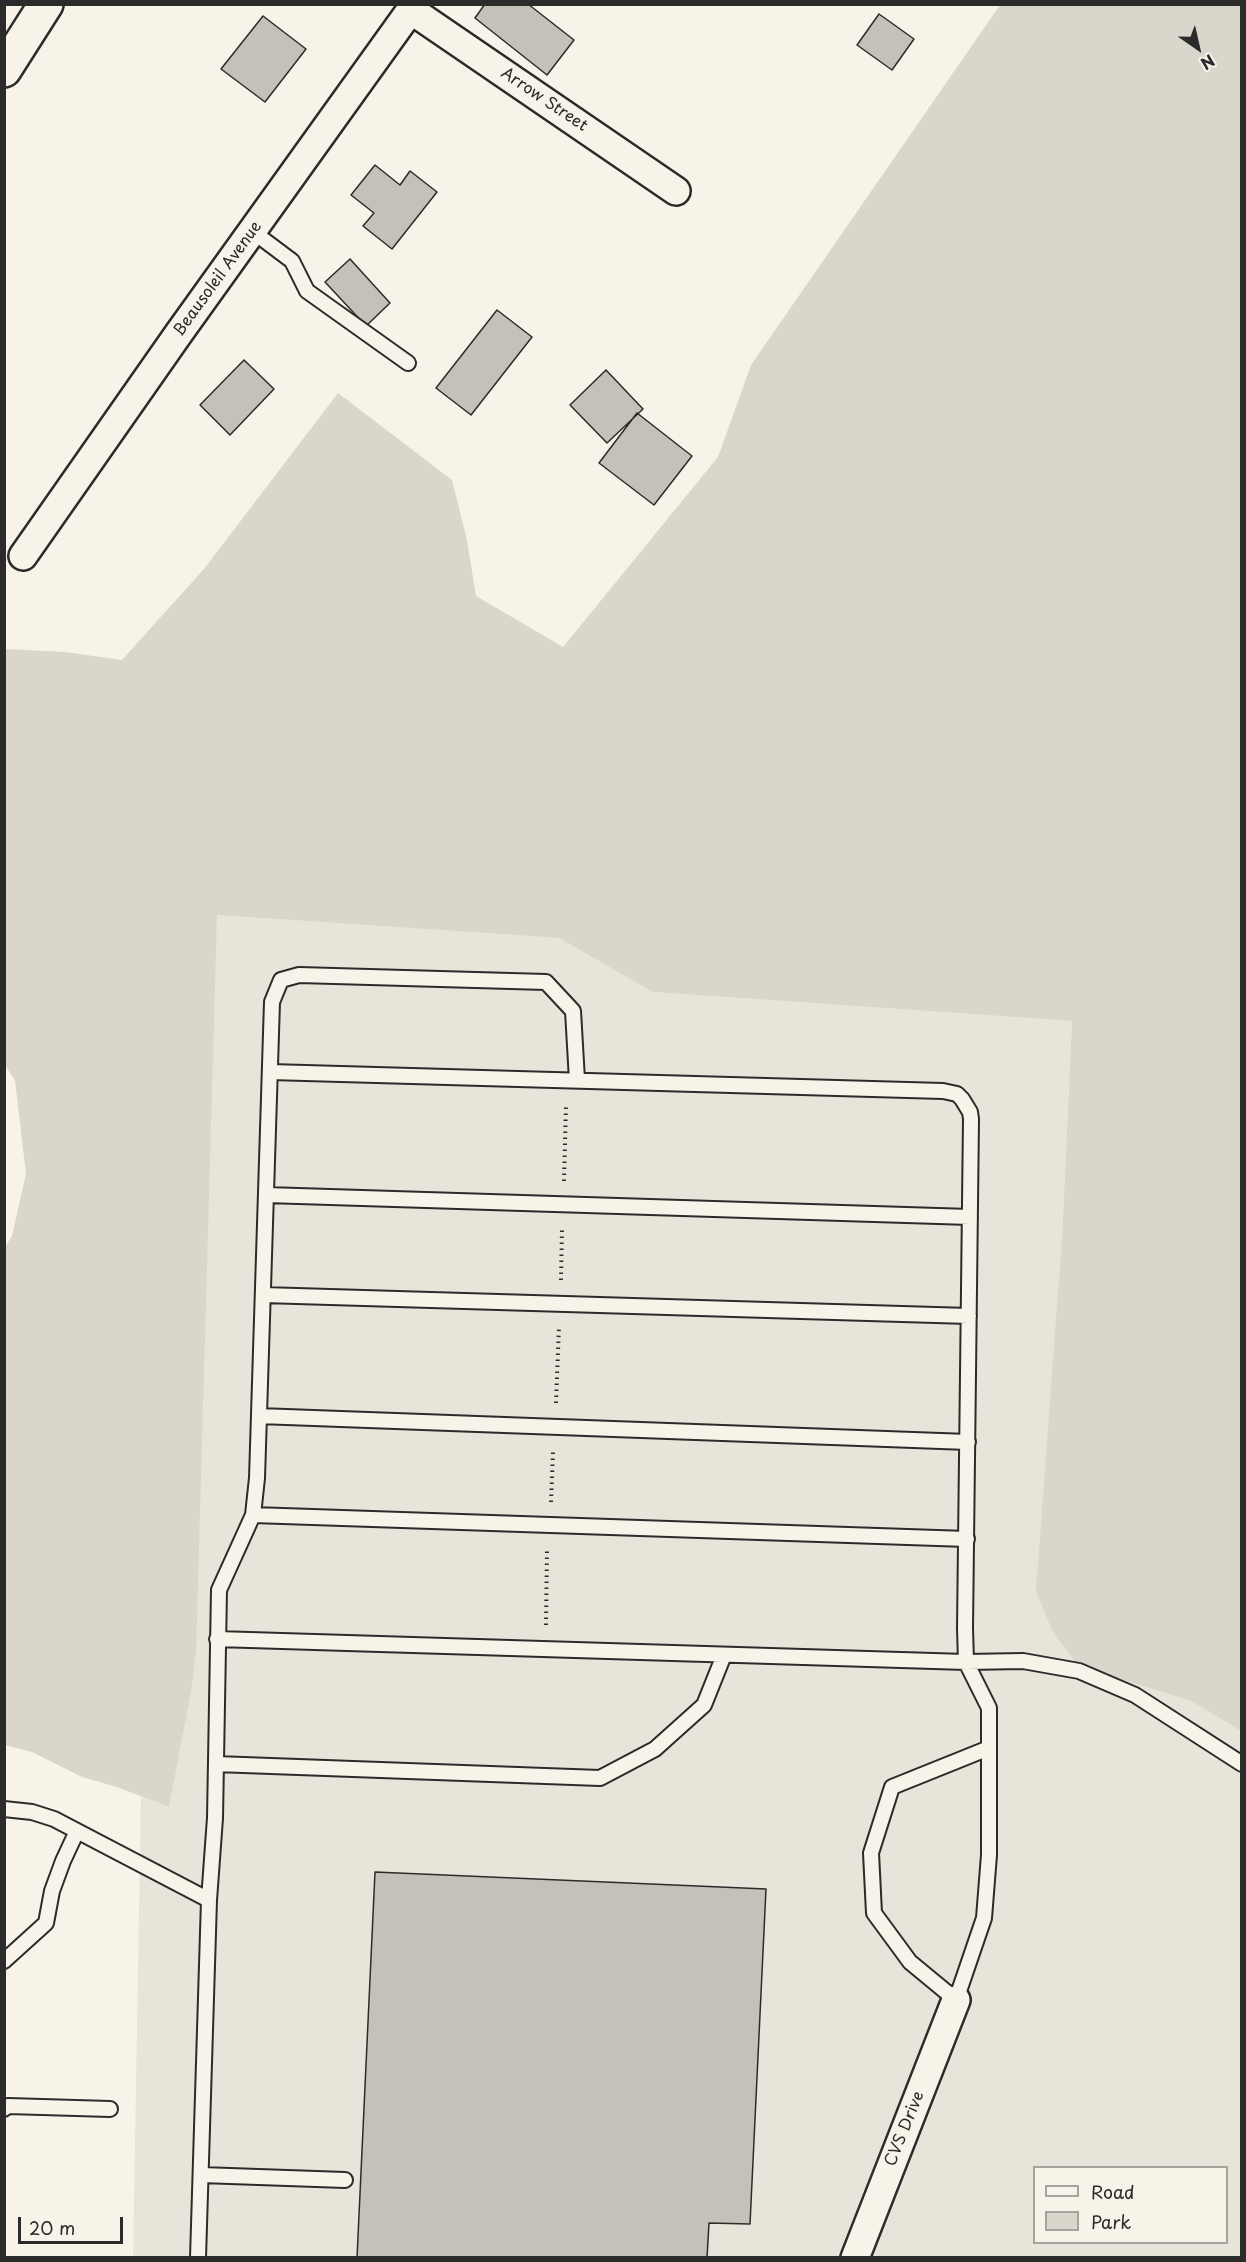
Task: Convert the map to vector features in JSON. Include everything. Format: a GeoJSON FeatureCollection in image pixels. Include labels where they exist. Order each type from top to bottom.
{"type":"FeatureCollection","features":[{"type":"Feature","properties":{"kind":"street"},"geometry":{"type":"LineString","coordinates":[[4,70],[46,4]]}},
{"type":"Feature","properties":{"kind":"street","name":"Arrow Street"},"geometry":{"type":"LineString","coordinates":[[413,7],[676,190]]}},
{"type":"Feature","properties":{"kind":"street","name":"Beausoleil Avenue"},"geometry":{"type":"LineString","coordinates":[[23,556],[413,7]]}},
{"type":"Feature","properties":{"kind":"street","name":"CVS Drive"},"geometry":{"type":"LineString","coordinates":[[855,2258],[956,2000]]}},
{"type":"Feature","properties":{"kind":"lane"},"geometry":{"type":"LineString","coordinates":[[252,231],[292,261],[307,291],[408,363]]}},
{"type":"Feature","properties":{"kind":"lane"},"geometry":{"type":"LineString","coordinates":[[198,2258],[209,1900],[216,1764],[219,1590],[253,1515],[257,1478],[272,1002],[281,980],[299,975],[546,982],[573,1011],[572,1080]]}},
{"type":"Feature","properties":{"kind":"lane"},"geometry":{"type":"LineString","coordinates":[[270,1072],[950,1092],[962,1099],[970,1112],[966,1662],[989,1708],[989,1748],[989,1855],[984,1918],[956,2000],[910,1962],[873,1913],[872,1853],[892,1787],[989,1748]]}},
{"type":"Feature","properties":{"kind":"lane"},"geometry":{"type":"LineString","coordinates":[[266,1196],[970,1217]]}},
{"type":"Feature","properties":{"kind":"lane"},"geometry":{"type":"LineString","coordinates":[[263,1295],[969,1316]]}},
{"type":"Feature","properties":{"kind":"lane"},"geometry":{"type":"LineString","coordinates":[[259,1416],[968,1442]]}},
{"type":"Feature","properties":{"kind":"lane"},"geometry":{"type":"LineString","coordinates":[[253,1515],[967,1539]]}},
{"type":"Feature","properties":{"kind":"lane"},"geometry":{"type":"LineString","coordinates":[[217,1639],[966,1662],[1023,1661],[1079,1671],[1135,1695],[1242,1764]]}},
{"type":"Feature","properties":{"kind":"lane"},"geometry":{"type":"LineString","coordinates":[[216,1764],[600,1778],[655,1749],[704,1705],[724,1655]]}},
{"type":"Feature","properties":{"kind":"lane"},"geometry":{"type":"LineString","coordinates":[[4,1809],[32,1812],[54,1820],[209,1900]]}},
{"type":"Feature","properties":{"kind":"lane"},"geometry":{"type":"LineString","coordinates":[[4,1961],[46,1923],[52,1892],[77,1831]]}},
{"type":"Feature","properties":{"kind":"lane"},"geometry":{"type":"LineString","coordinates":[[4,2109],[8,2106],[110,2109]]}},
{"type":"Feature","properties":{"kind":"lane"},"geometry":{"type":"LineString","coordinates":[[201,2175],[345,2180]]}},
{"type":"Feature","properties":{"kind":"path"},"geometry":{"type":"LineString","coordinates":[[547,1649],[545,1640],[549,1525],[563,1205],[572,1080]]}},
{"type":"Feature","properties":{"kind":"shaded area"},"geometry":{"type":"Polygon","coordinates":[[[217,915],[559,938],[654,992],[1072,1021],[1062,1238],[1078,1666],[1191,1701],[1241,1731],[1241,2257],[133,2258],[141,1797],[169,1807],[217,915]]]}},
{"type":"Feature","properties":{"kind":"green space"},"geometry":{"type":"Polygon","coordinates":[[[1000,5],[1241,5],[1241,1731],[1191,1701],[1078,1666],[1052,1630],[1036,1591],[1062,1238],[1072,1021],[653,992],[559,938],[217,915],[196,1653],[169,1807],[117,1787],[82,1777],[32,1752],[5,1745],[4,1249],[12,1236],[26,1174],[15,1080],[4,1064],[5,649],[65,652],[122,660],[204,569],[338,393],[452,480],[467,540],[476,596],[563,647],[718,457],[751,365],[1000,5]]]}},
{"type":"Feature","properties":{"kind":"building"},"geometry":{"type":"Polygon","coordinates":[[[485,4],[528,4],[574,40],[547,75],[475,18],[485,4]]]}},
{"type":"Feature","properties":{"kind":"building"},"geometry":{"type":"Polygon","coordinates":[[[879,14],[914,39],[892,70],[857,45],[879,14]]]}},
{"type":"Feature","properties":{"kind":"building"},"geometry":{"type":"Polygon","coordinates":[[[263,16],[306,49],[265,102],[221,69],[263,16]]]}},
{"type":"Feature","properties":{"kind":"building"},"geometry":{"type":"Polygon","coordinates":[[[375,165],[400,185],[410,171],[437,192],[392,249],[363,226],[374,213],[351,195],[375,165]]]}},
{"type":"Feature","properties":{"kind":"building"},"geometry":{"type":"Polygon","coordinates":[[[350,259],[390,303],[366,326],[325,282],[350,259]]]}},
{"type":"Feature","properties":{"kind":"building"},"geometry":{"type":"Polygon","coordinates":[[[497,310],[532,337],[471,415],[436,388],[497,310]]]}},
{"type":"Feature","properties":{"kind":"building"},"geometry":{"type":"Polygon","coordinates":[[[244,360],[274,389],[230,435],[200,405],[244,360]]]}},
{"type":"Feature","properties":{"kind":"building"},"geometry":{"type":"Polygon","coordinates":[[[606,370],[643,409],[607,443],[570,405],[606,370]]]}},
{"type":"Feature","properties":{"kind":"building"},"geometry":{"type":"Polygon","coordinates":[[[637,413],[692,456],[654,505],[599,463],[637,413]]]}},
{"type":"Feature","properties":{"kind":"building"},"geometry":{"type":"Polygon","coordinates":[[[375,1872],[766,1889],[750,2224],[709,2223],[707,2258],[357,2258],[375,1872]]]}}]}
